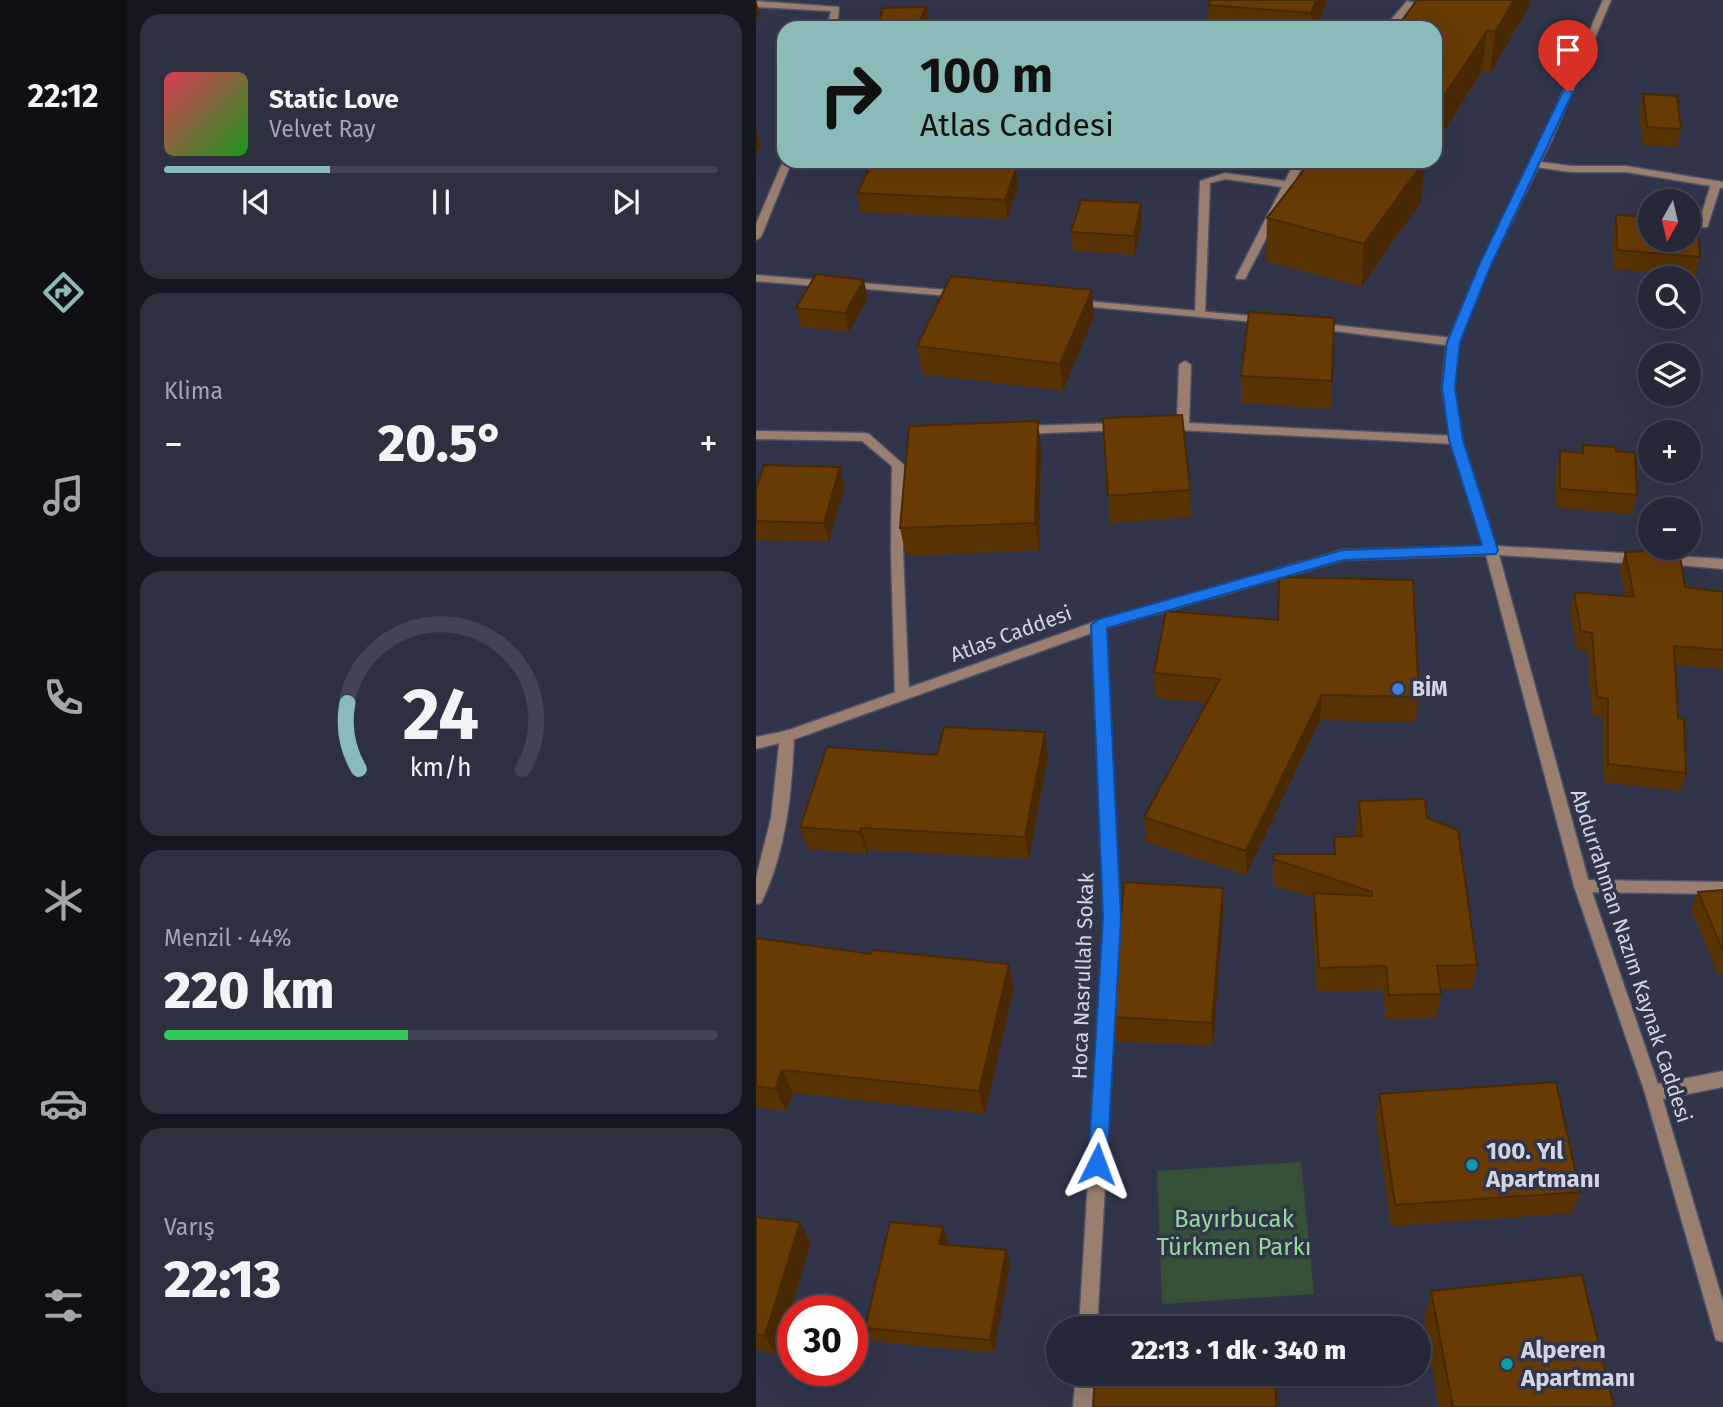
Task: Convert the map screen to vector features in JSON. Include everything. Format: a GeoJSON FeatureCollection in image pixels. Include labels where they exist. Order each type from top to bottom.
{"type":"FeatureCollection","features":[{"type":"Feature","properties":{"kind":"street","name":"Abdurrahman Nazım Kaynak Caddesi"},"geometry":{"type":"LineString","coordinates":[[1607,0],[1548,137],[1485,265],[1453,342],[1448,387],[1456,440],[1491,550],[1582,886],[1653,1093],[1723,1333]]}},
{"type":"Feature","properties":{"kind":"street"},"geometry":{"type":"LineString","coordinates":[[1395,21],[1410,3]]}},
{"type":"Feature","properties":{"kind":"street"},"geometry":{"type":"LineString","coordinates":[[756,4],[835,9],[833,21]]}},
{"type":"Feature","properties":{"kind":"street"},"geometry":{"type":"LineString","coordinates":[[1533,164],[1571,169],[1626,169],[1720,185],[1703,225]]}},
{"type":"Feature","properties":{"kind":"street"},"geometry":{"type":"LineString","coordinates":[[756,237],[785,168]]}},
{"type":"Feature","properties":{"kind":"street"},"geometry":{"type":"LineString","coordinates":[[1241,277],[1297,168]]}},
{"type":"Feature","properties":{"kind":"street"},"geometry":{"type":"LineString","coordinates":[[1199,313],[1205,181],[1225,176],[1290,185]]}},
{"type":"Feature","properties":{"kind":"street"},"geometry":{"type":"LineString","coordinates":[[756,278],[977,295]]}},
{"type":"Feature","properties":{"kind":"street"},"geometry":{"type":"LineString","coordinates":[[1060,302],[1279,322]]}},
{"type":"Feature","properties":{"kind":"street"},"geometry":{"type":"LineString","coordinates":[[1306,325],[1453,342]]}},
{"type":"Feature","properties":{"kind":"street"},"geometry":{"type":"LineString","coordinates":[[1183,426],[1185,365]]}},
{"type":"Feature","properties":{"kind":"street"},"geometry":{"type":"LineString","coordinates":[[1013,430],[1183,426],[1456,440]]}},
{"type":"Feature","properties":{"kind":"street"},"geometry":{"type":"LineString","coordinates":[[756,435],[865,437],[898,465],[897,551],[902,695]]}},
{"type":"Feature","properties":{"kind":"street","name":"Atlas Caddesi"},"geometry":{"type":"LineString","coordinates":[[756,743],[787,736],[1099,625],[1343,555],[1491,550],[1723,564]]}},
{"type":"Feature","properties":{"kind":"street","name":"Hoca Nasrullah Sokak"},"geometry":{"type":"LineString","coordinates":[[1088,1316],[1112,918],[1099,625]]}},
{"type":"Feature","properties":{"kind":"street"},"geometry":{"type":"LineString","coordinates":[[756,898],[766,874],[785,783],[787,736]]}},
{"type":"Feature","properties":{"kind":"street"},"geometry":{"type":"LineString","coordinates":[[1582,886],[1723,888]]}},
{"type":"Feature","properties":{"kind":"street"},"geometry":{"type":"LineString","coordinates":[[1653,1093],[1723,1079]]}},
{"type":"Feature","properties":{"kind":"street"},"geometry":{"type":"LineString","coordinates":[[1083,1407],[1084,1386]]}},
{"type":"Feature","properties":{"kind":"green space","name":"Bayırbucak Türkmen Parkı"},"geometry":{"type":"Polygon","coordinates":[[[1301,1162],[1314,1294],[1162,1304],[1157,1171],[1301,1162]]]}},
{"type":"Feature","properties":{"kind":"building"},"geometry":{"type":"Polygon","coordinates":[[[1210,0],[1316,0],[1311,13],[1208,5],[1210,0]]]}},
{"type":"Feature","properties":{"kind":"building"},"geometry":{"type":"Polygon","coordinates":[[[1417,0],[1514,0],[1495,32],[1487,31],[1442,98],[1442,21],[1402,21],[1417,0]]]}},
{"type":"Feature","properties":{"kind":"building"},"geometry":{"type":"Polygon","coordinates":[[[926,7],[920,21],[880,21],[882,8],[926,7]]]}},
{"type":"Feature","properties":{"kind":"building"},"geometry":{"type":"Polygon","coordinates":[[[1643,94],[1677,96],[1681,129],[1647,127],[1643,94]]]}},
{"type":"Feature","properties":{"kind":"building"},"geometry":{"type":"Polygon","coordinates":[[[870,168],[1016,169],[1005,200],[857,193],[870,168]]]}},
{"type":"Feature","properties":{"kind":"building"},"geometry":{"type":"Polygon","coordinates":[[[1306,168],[1419,168],[1364,244],[1267,218],[1306,168]]]}},
{"type":"Feature","properties":{"kind":"building"},"geometry":{"type":"Polygon","coordinates":[[[1081,200],[1141,203],[1134,236],[1071,232],[1081,200]]]}},
{"type":"Feature","properties":{"kind":"building"},"geometry":{"type":"Polygon","coordinates":[[[1616,215],[1638,216],[1638,252],[1617,250],[1616,215]]]}},
{"type":"Feature","properties":{"kind":"building"},"geometry":{"type":"Polygon","coordinates":[[[1641,252],[1700,252],[1700,257],[1641,252]]]}},
{"type":"Feature","properties":{"kind":"building"},"geometry":{"type":"Polygon","coordinates":[[[816,274],[864,280],[845,313],[796,308],[816,274]]]}},
{"type":"Feature","properties":{"kind":"building"},"geometry":{"type":"Polygon","coordinates":[[[951,276],[1092,290],[1060,364],[917,346],[951,276]]]}},
{"type":"Feature","properties":{"kind":"building"},"geometry":{"type":"Polygon","coordinates":[[[1249,312],[1334,318],[1332,381],[1241,376],[1249,312]]]}},
{"type":"Feature","properties":{"kind":"building"},"geometry":{"type":"Polygon","coordinates":[[[1182,415],[1190,490],[1108,496],[1103,418],[1182,415]]]}},
{"type":"Feature","properties":{"kind":"building"},"geometry":{"type":"Polygon","coordinates":[[[1038,421],[1035,523],[900,528],[909,426],[1038,421]]]}},
{"type":"Feature","properties":{"kind":"building"},"geometry":{"type":"Polygon","coordinates":[[[1583,445],[1616,447],[1616,451],[1635,453],[1637,495],[1560,489],[1560,451],[1583,453],[1583,445]]]}},
{"type":"Feature","properties":{"kind":"building"},"geometry":{"type":"Polygon","coordinates":[[[764,465],[840,467],[824,523],[756,521],[756,489],[764,465]]]}},
{"type":"Feature","properties":{"kind":"building"},"geometry":{"type":"Polygon","coordinates":[[[1625,552],[1638,552],[1638,560],[1681,560],[1685,587],[1723,592],[1723,650],[1674,646],[1678,718],[1684,719],[1686,773],[1608,764],[1608,699],[1597,697],[1592,633],[1581,631],[1574,592],[1634,597],[1625,552]]]}},
{"type":"Feature","properties":{"kind":"building"},"geometry":{"type":"Polygon","coordinates":[[[1279,577],[1413,580],[1419,697],[1322,695],[1246,851],[1144,817],[1220,679],[1154,673],[1166,611],[1278,620],[1279,577]]]}},
{"type":"Feature","properties":{"kind":"building"},"geometry":{"type":"Polygon","coordinates":[[[944,727],[1045,732],[1025,837],[861,828],[860,832],[800,827],[827,747],[937,755],[944,727]]]}},
{"type":"Feature","properties":{"kind":"building"},"geometry":{"type":"Polygon","coordinates":[[[1425,799],[1427,818],[1458,830],[1477,965],[1437,966],[1441,994],[1389,995],[1386,966],[1319,968],[1314,893],[1372,896],[1372,892],[1273,859],[1274,854],[1335,854],[1334,837],[1362,836],[1359,801],[1425,799]]]}},
{"type":"Feature","properties":{"kind":"building"},"geometry":{"type":"Polygon","coordinates":[[[1124,882],[1223,888],[1212,1023],[1113,1017],[1124,882]]]}},
{"type":"Feature","properties":{"kind":"building"},"geometry":{"type":"Polygon","coordinates":[[[1723,890],[1723,951],[1698,892],[1723,890]]]}},
{"type":"Feature","properties":{"kind":"building"},"geometry":{"type":"Polygon","coordinates":[[[756,938],[871,954],[872,950],[1009,964],[979,1091],[782,1070],[775,1089],[756,1086],[756,938]]]}},
{"type":"Feature","properties":{"kind":"building","name":"100. Yıl Apartmanı"},"geometry":{"type":"Polygon","coordinates":[[[1556,1082],[1580,1192],[1395,1205],[1379,1094],[1556,1082]]]}},
{"type":"Feature","properties":{"kind":"building"},"geometry":{"type":"Polygon","coordinates":[[[756,1217],[800,1222],[765,1336],[756,1334],[756,1217]]]}},
{"type":"Feature","properties":{"kind":"building"},"geometry":{"type":"Polygon","coordinates":[[[890,1222],[943,1227],[939,1244],[1006,1250],[990,1340],[868,1328],[868,1315],[890,1222]]]}},
{"type":"Feature","properties":{"kind":"building","name":"Alperen Apartmanı"},"geometry":{"type":"Polygon","coordinates":[[[1582,1275],[1614,1407],[1453,1407],[1431,1291],[1582,1275]]]}},
{"type":"Feature","properties":{"kind":"building"},"geometry":{"type":"Polygon","coordinates":[[[1094,1386],[1276,1386],[1276,1407],[1093,1407],[1094,1386]]]}},
{"type":"Feature","properties":{"kind":"place","name":"BİM"},"geometry":{"type":"Point","coordinates":[1398,689]}},
{"type":"Feature","properties":{"kind":"place","name":"100. Yıl Apartmanı"},"geometry":{"type":"Point","coordinates":[1472,1165]}},
{"type":"Feature","properties":{"kind":"place","name":"Alperen Apartmanı"},"geometry":{"type":"Point","coordinates":[1507,1364]}},
{"type":"Feature","properties":{"kind":"route"},"geometry":{"type":"LineString","coordinates":[[1097,1164],[1112,918],[1099,625],[1343,555],[1491,550],[1456,440],[1448,387],[1453,342],[1485,265],[1568,92]]}}]}
